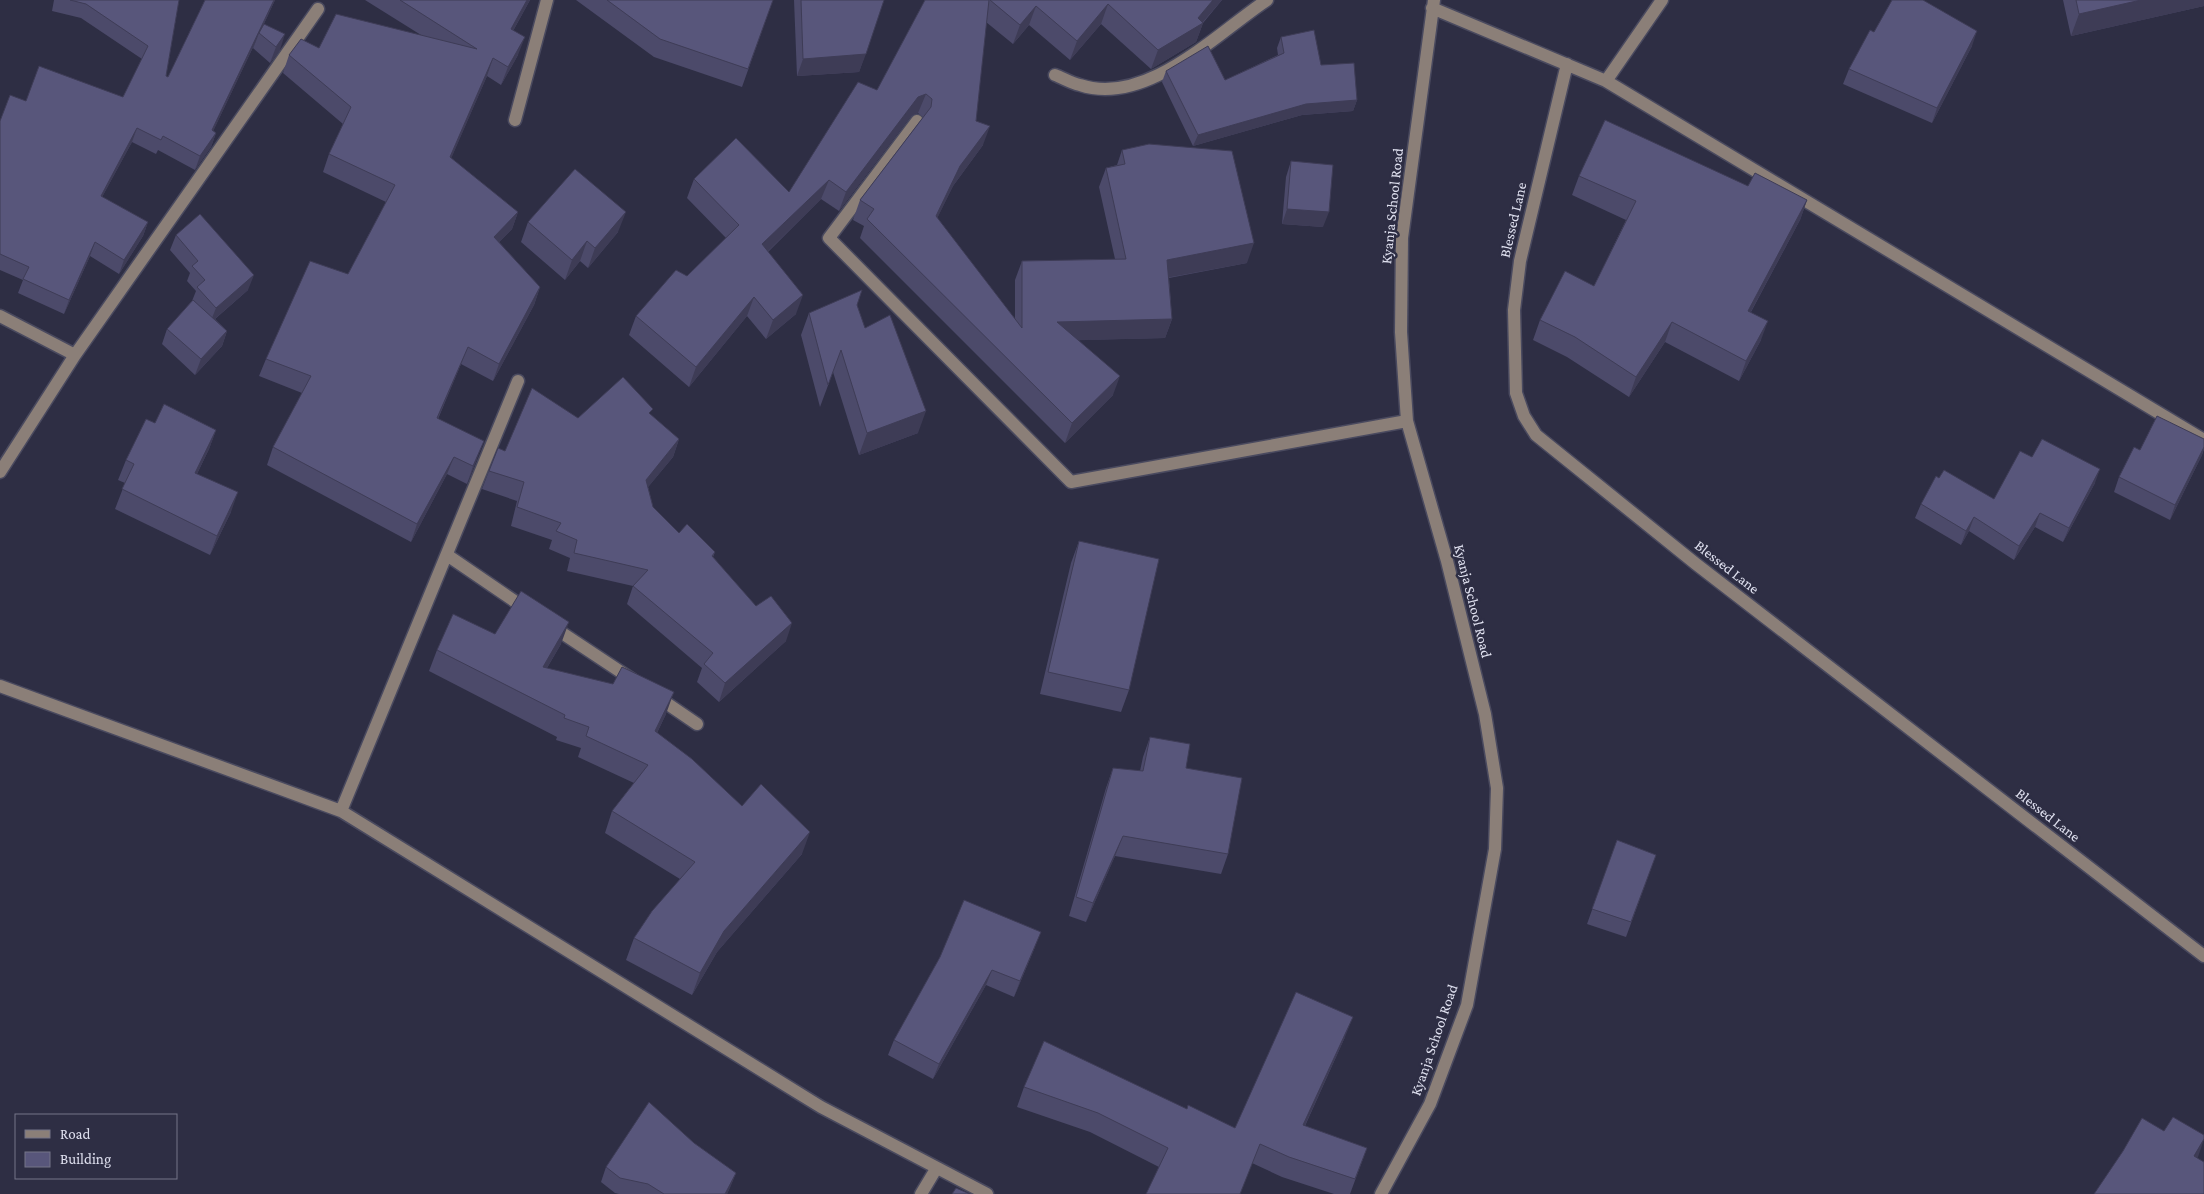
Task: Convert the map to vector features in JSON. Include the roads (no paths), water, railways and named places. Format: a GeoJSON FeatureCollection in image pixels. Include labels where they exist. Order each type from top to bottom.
{"type":"FeatureCollection","features":[{"type":"Feature","properties":{"kind":"street"},"geometry":{"type":"LineString","coordinates":[[516,120],[547,0]]}},
{"type":"Feature","properties":{"kind":"street"},"geometry":{"type":"LineString","coordinates":[[1055,75],[1081,86],[1104,89],[1141,84],[1168,71],[1267,0]]}},
{"type":"Feature","properties":{"kind":"street"},"geometry":{"type":"LineString","coordinates":[[1606,81],[1662,0]]}},
{"type":"Feature","properties":{"kind":"street"},"geometry":{"type":"LineString","coordinates":[[1433,4],[1606,81],[2204,440]]}},
{"type":"Feature","properties":{"kind":"street","name":"Kyanja School Road"},"geometry":{"type":"LineString","coordinates":[[1381,1194],[1430,1104],[1467,1005],[1495,849],[1496,788],[1485,714],[1447,561],[1407,421],[1401,332],[1402,238],[1433,4]]}},
{"type":"Feature","properties":{"kind":"street"},"geometry":{"type":"LineString","coordinates":[[0,472],[75,355],[318,9]]}},
{"type":"Feature","properties":{"kind":"street","name":"Blessed Lane"},"geometry":{"type":"LineString","coordinates":[[1567,64],[1520,261],[1514,310],[1516,393],[1524,416],[1536,435],[1696,564],[2204,956]]}},
{"type":"Feature","properties":{"kind":"street"},"geometry":{"type":"LineString","coordinates":[[917,120],[829,238],[1071,482],[1407,421]]}},
{"type":"Feature","properties":{"kind":"street"},"geometry":{"type":"LineString","coordinates":[[0,316],[75,355]]}},
{"type":"Feature","properties":{"kind":"street"},"geometry":{"type":"LineString","coordinates":[[341,812],[518,381]]}},
{"type":"Feature","properties":{"kind":"street"},"geometry":{"type":"LineString","coordinates":[[446,555],[697,724]]}},
{"type":"Feature","properties":{"kind":"street"},"geometry":{"type":"LineString","coordinates":[[0,686],[341,812],[821,1107],[936,1169],[987,1194]]}},
{"type":"Feature","properties":{"kind":"street"},"geometry":{"type":"LineString","coordinates":[[922,1194],[936,1169]]}}]}
